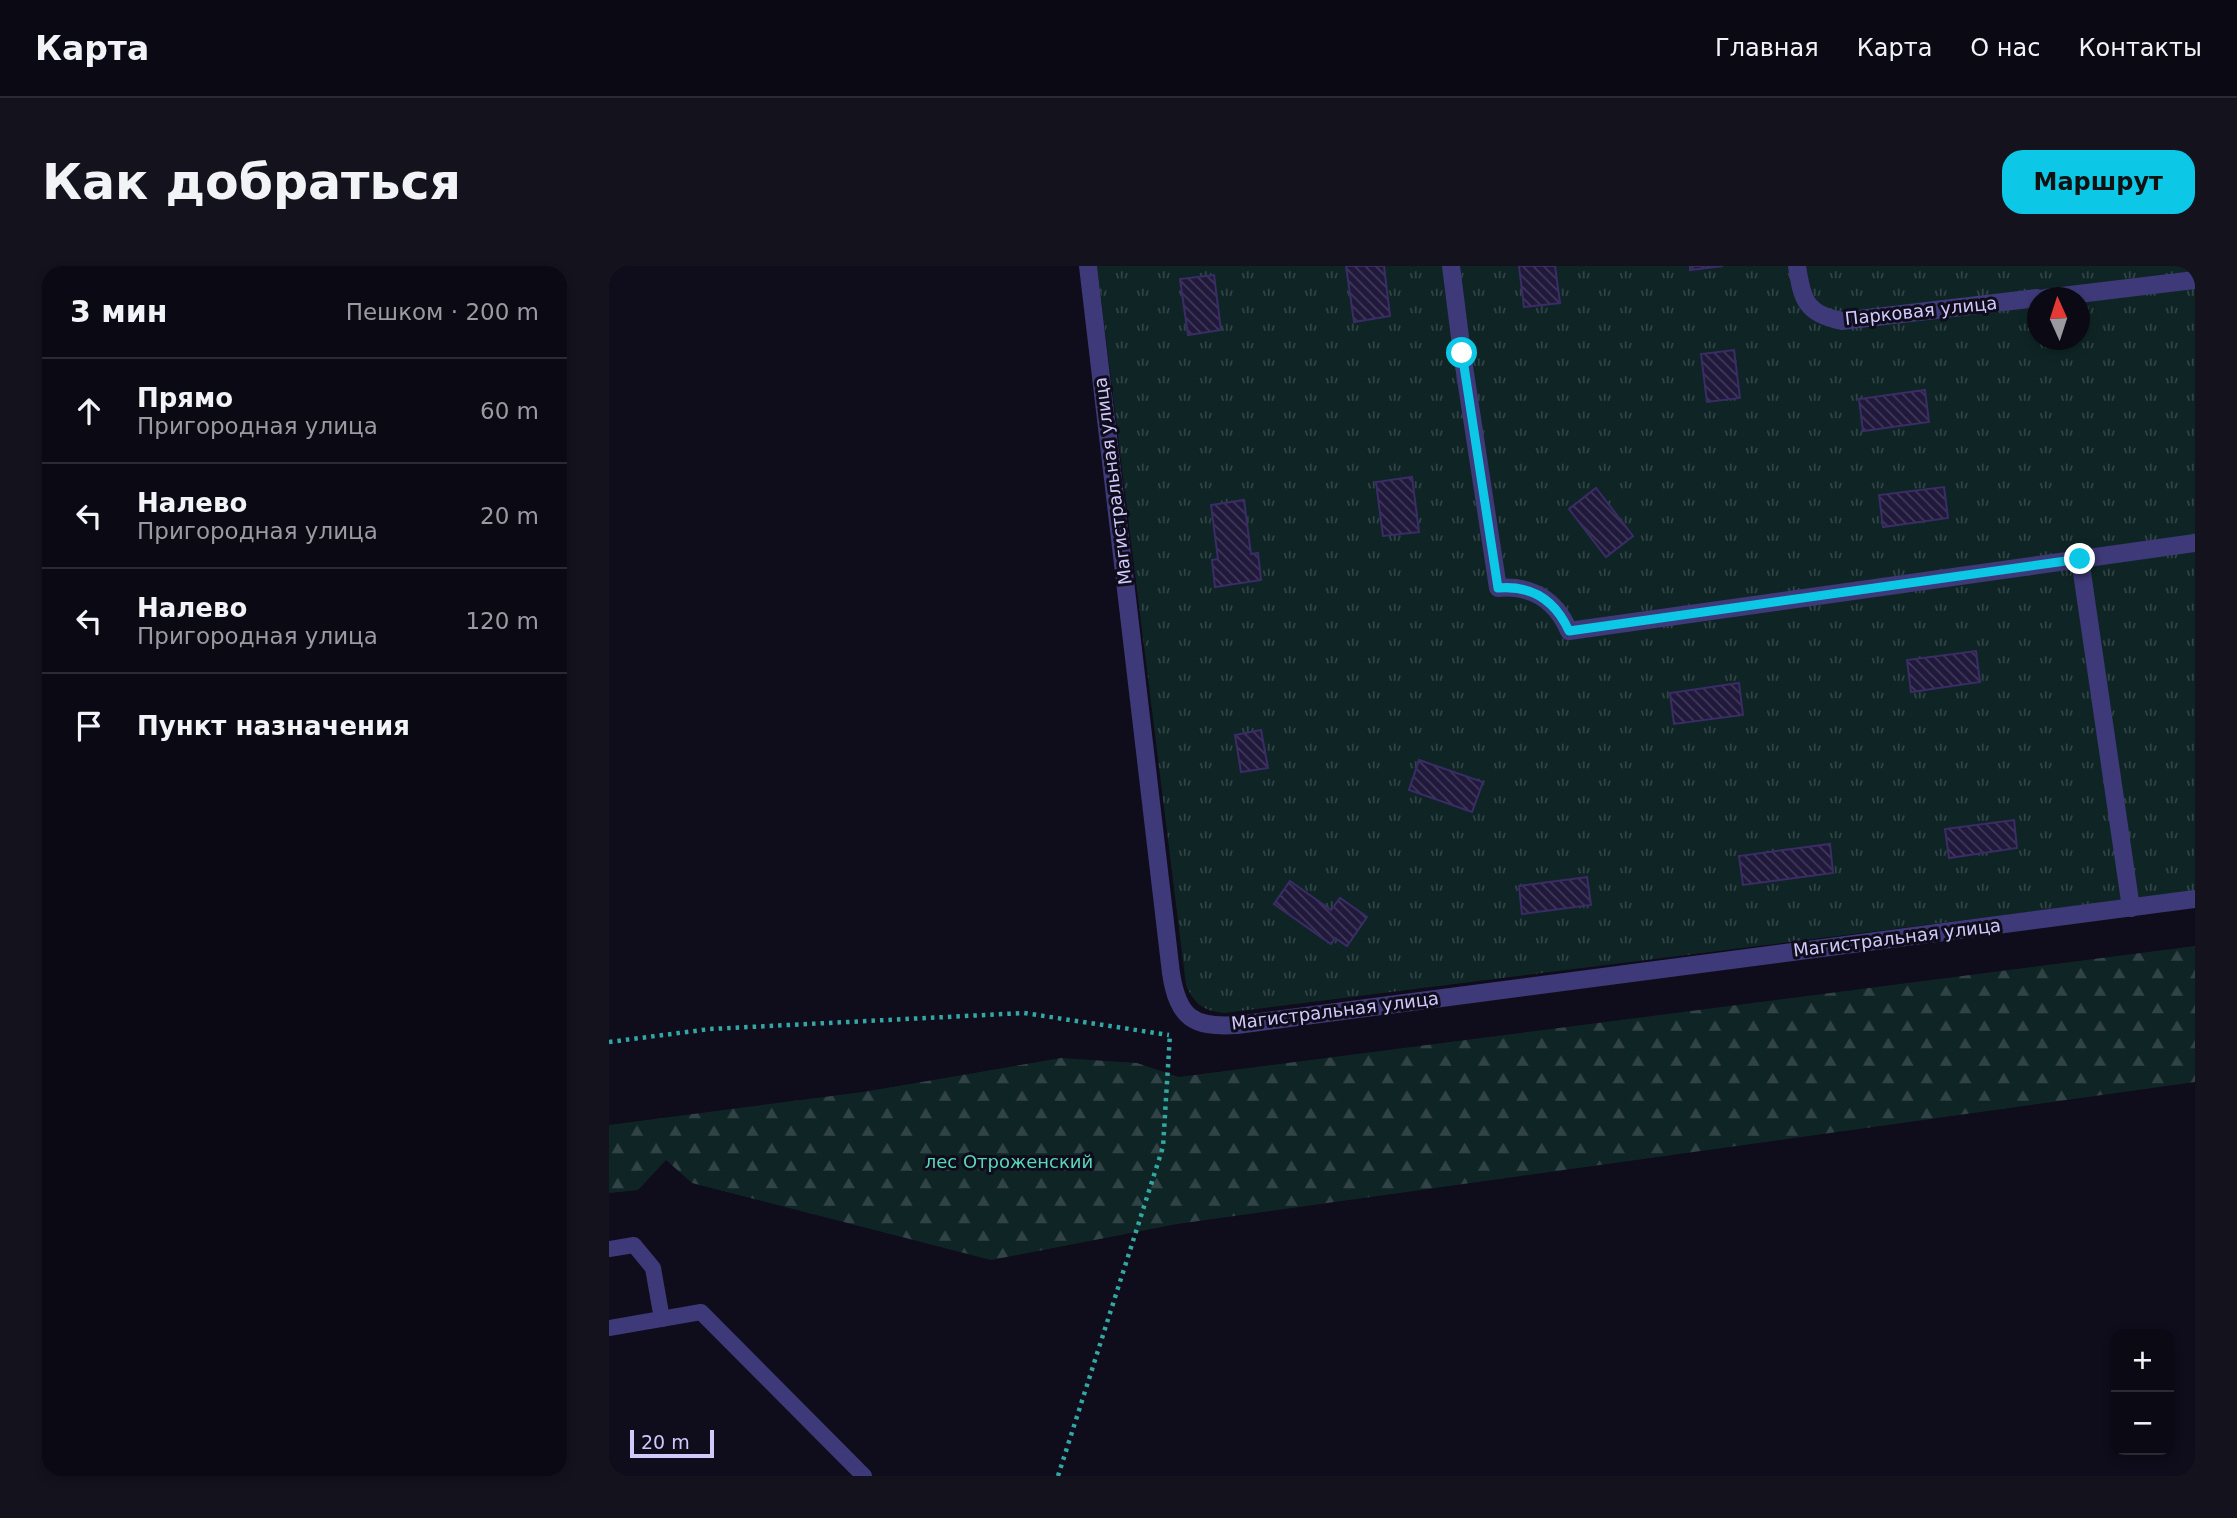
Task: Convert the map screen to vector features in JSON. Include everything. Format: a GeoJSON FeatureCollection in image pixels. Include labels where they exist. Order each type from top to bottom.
{"type":"FeatureCollection","features":[{"type":"Feature","properties":{"kind":"street","name":"Магистральная улица"},"geometry":{"type":"LineString","coordinates":[[1088,266],[1171,973],[1175,999],[1189,1017],[1211,1027],[1237,1025],[2195,899]]}},
{"type":"Feature","properties":{"kind":"street"},"geometry":{"type":"LineString","coordinates":[[1451,266],[1498,588],[1513,586],[1542,595],[1558,611],[1569,631],[2195,543]]}},
{"type":"Feature","properties":{"kind":"street","name":"Парковая улица"},"geometry":{"type":"LineString","coordinates":[[1797,266],[1802,294],[1811,309],[1824,318],[1842,321],[2027,299]]}},
{"type":"Feature","properties":{"kind":"street"},"geometry":{"type":"LineString","coordinates":[[2090,293],[2195,280]]}},
{"type":"Feature","properties":{"kind":"street"},"geometry":{"type":"LineString","coordinates":[[2080,559],[2131,908]]}},
{"type":"Feature","properties":{"kind":"lane"},"geometry":{"type":"LineString","coordinates":[[609,1249],[634,1245],[653,1268],[662,1319]]}},
{"type":"Feature","properties":{"kind":"lane"},"geometry":{"type":"LineString","coordinates":[[609,1328],[701,1312],[864,1476]]}},
{"type":"Feature","properties":{"kind":"path"},"geometry":{"type":"LineString","coordinates":[[609,1042],[711,1029],[1024,1013],[1169,1035]]}},
{"type":"Feature","properties":{"kind":"path"},"geometry":{"type":"LineString","coordinates":[[1058,1476],[1163,1147],[1169,1035],[1189,1017]]}},
{"type":"Feature","properties":{"kind":"green space"},"geometry":{"type":"Polygon","coordinates":[[[1097,266],[2195,266],[2195,891],[1224,1013],[1201,1005],[1186,985],[1097,266]]]}},
{"type":"Feature","properties":{"kind":"green space","name":"лес Отроженский"},"geometry":{"type":"Polygon","coordinates":[[[2195,946],[2195,1082],[1177,1224],[991,1260],[692,1183],[666,1160],[638,1190],[609,1193],[609,1125],[863,1092],[1061,1058],[1137,1063],[1179,1077],[2195,946]]]}},
{"type":"Feature","properties":{"kind":"building"},"geometry":{"type":"Polygon","coordinates":[[[1346,266],[1384,266],[1390,316],[1354,322],[1346,266]]]}},
{"type":"Feature","properties":{"kind":"building"},"geometry":{"type":"Polygon","coordinates":[[[1519,266],[1555,266],[1560,303],[1524,307],[1519,266]]]}},
{"type":"Feature","properties":{"kind":"building"},"geometry":{"type":"Polygon","coordinates":[[[1690,266],[1723,266],[1690,270],[1690,266]]]}},
{"type":"Feature","properties":{"kind":"building"},"geometry":{"type":"Polygon","coordinates":[[[1214,275],[1221,330],[1188,335],[1180,279],[1214,275]]]}},
{"type":"Feature","properties":{"kind":"building"},"geometry":{"type":"Polygon","coordinates":[[[1734,350],[1740,398],[1707,402],[1701,354],[1734,350]]]}},
{"type":"Feature","properties":{"kind":"building"},"geometry":{"type":"Polygon","coordinates":[[[1925,390],[1929,422],[1863,431],[1859,399],[1925,390]]]}},
{"type":"Feature","properties":{"kind":"building"},"geometry":{"type":"Polygon","coordinates":[[[1412,477],[1419,532],[1383,536],[1376,482],[1412,477]]]}},
{"type":"Feature","properties":{"kind":"building"},"geometry":{"type":"Polygon","coordinates":[[[1944,487],[1948,518],[1883,527],[1879,495],[1944,487]]]}},
{"type":"Feature","properties":{"kind":"building"},"geometry":{"type":"Polygon","coordinates":[[[1596,488],[1633,536],[1606,557],[1569,509],[1596,488]]]}},
{"type":"Feature","properties":{"kind":"building"},"geometry":{"type":"Polygon","coordinates":[[[1244,500],[1251,554],[1258,553],[1261,580],[1215,587],[1212,560],[1218,559],[1211,505],[1244,500]]]}},
{"type":"Feature","properties":{"kind":"building"},"geometry":{"type":"Polygon","coordinates":[[[1976,651],[1980,682],[1911,692],[1907,660],[1976,651]]]}},
{"type":"Feature","properties":{"kind":"building"},"geometry":{"type":"Polygon","coordinates":[[[1739,683],[1743,715],[1674,724],[1670,693],[1739,683]]]}},
{"type":"Feature","properties":{"kind":"building"},"geometry":{"type":"Polygon","coordinates":[[[1261,730],[1268,768],[1241,772],[1235,735],[1261,730]]]}},
{"type":"Feature","properties":{"kind":"building"},"geometry":{"type":"Polygon","coordinates":[[[1419,760],[1483,782],[1472,812],[1409,790],[1419,760]]]}},
{"type":"Feature","properties":{"kind":"building"},"geometry":{"type":"Polygon","coordinates":[[[2014,820],[2017,848],[1949,858],[1945,829],[2014,820]]]}},
{"type":"Feature","properties":{"kind":"building"},"geometry":{"type":"Polygon","coordinates":[[[1830,844],[1833,873],[1743,885],[1739,856],[1830,844]]]}},
{"type":"Feature","properties":{"kind":"building"},"geometry":{"type":"Polygon","coordinates":[[[1587,877],[1591,905],[1522,914],[1519,886],[1587,877]]]}},
{"type":"Feature","properties":{"kind":"building"},"geometry":{"type":"Polygon","coordinates":[[[1290,881],[1331,910],[1340,898],[1367,917],[1347,946],[1335,938],[1331,944],[1274,904],[1290,881]]]}},
{"type":"Feature","properties":{"kind":"route"},"geometry":{"type":"LineString","coordinates":[[1462,353],[1498,588],[1513,586],[1542,595],[1554,605],[1569,631],[2080,559]]}}]}
